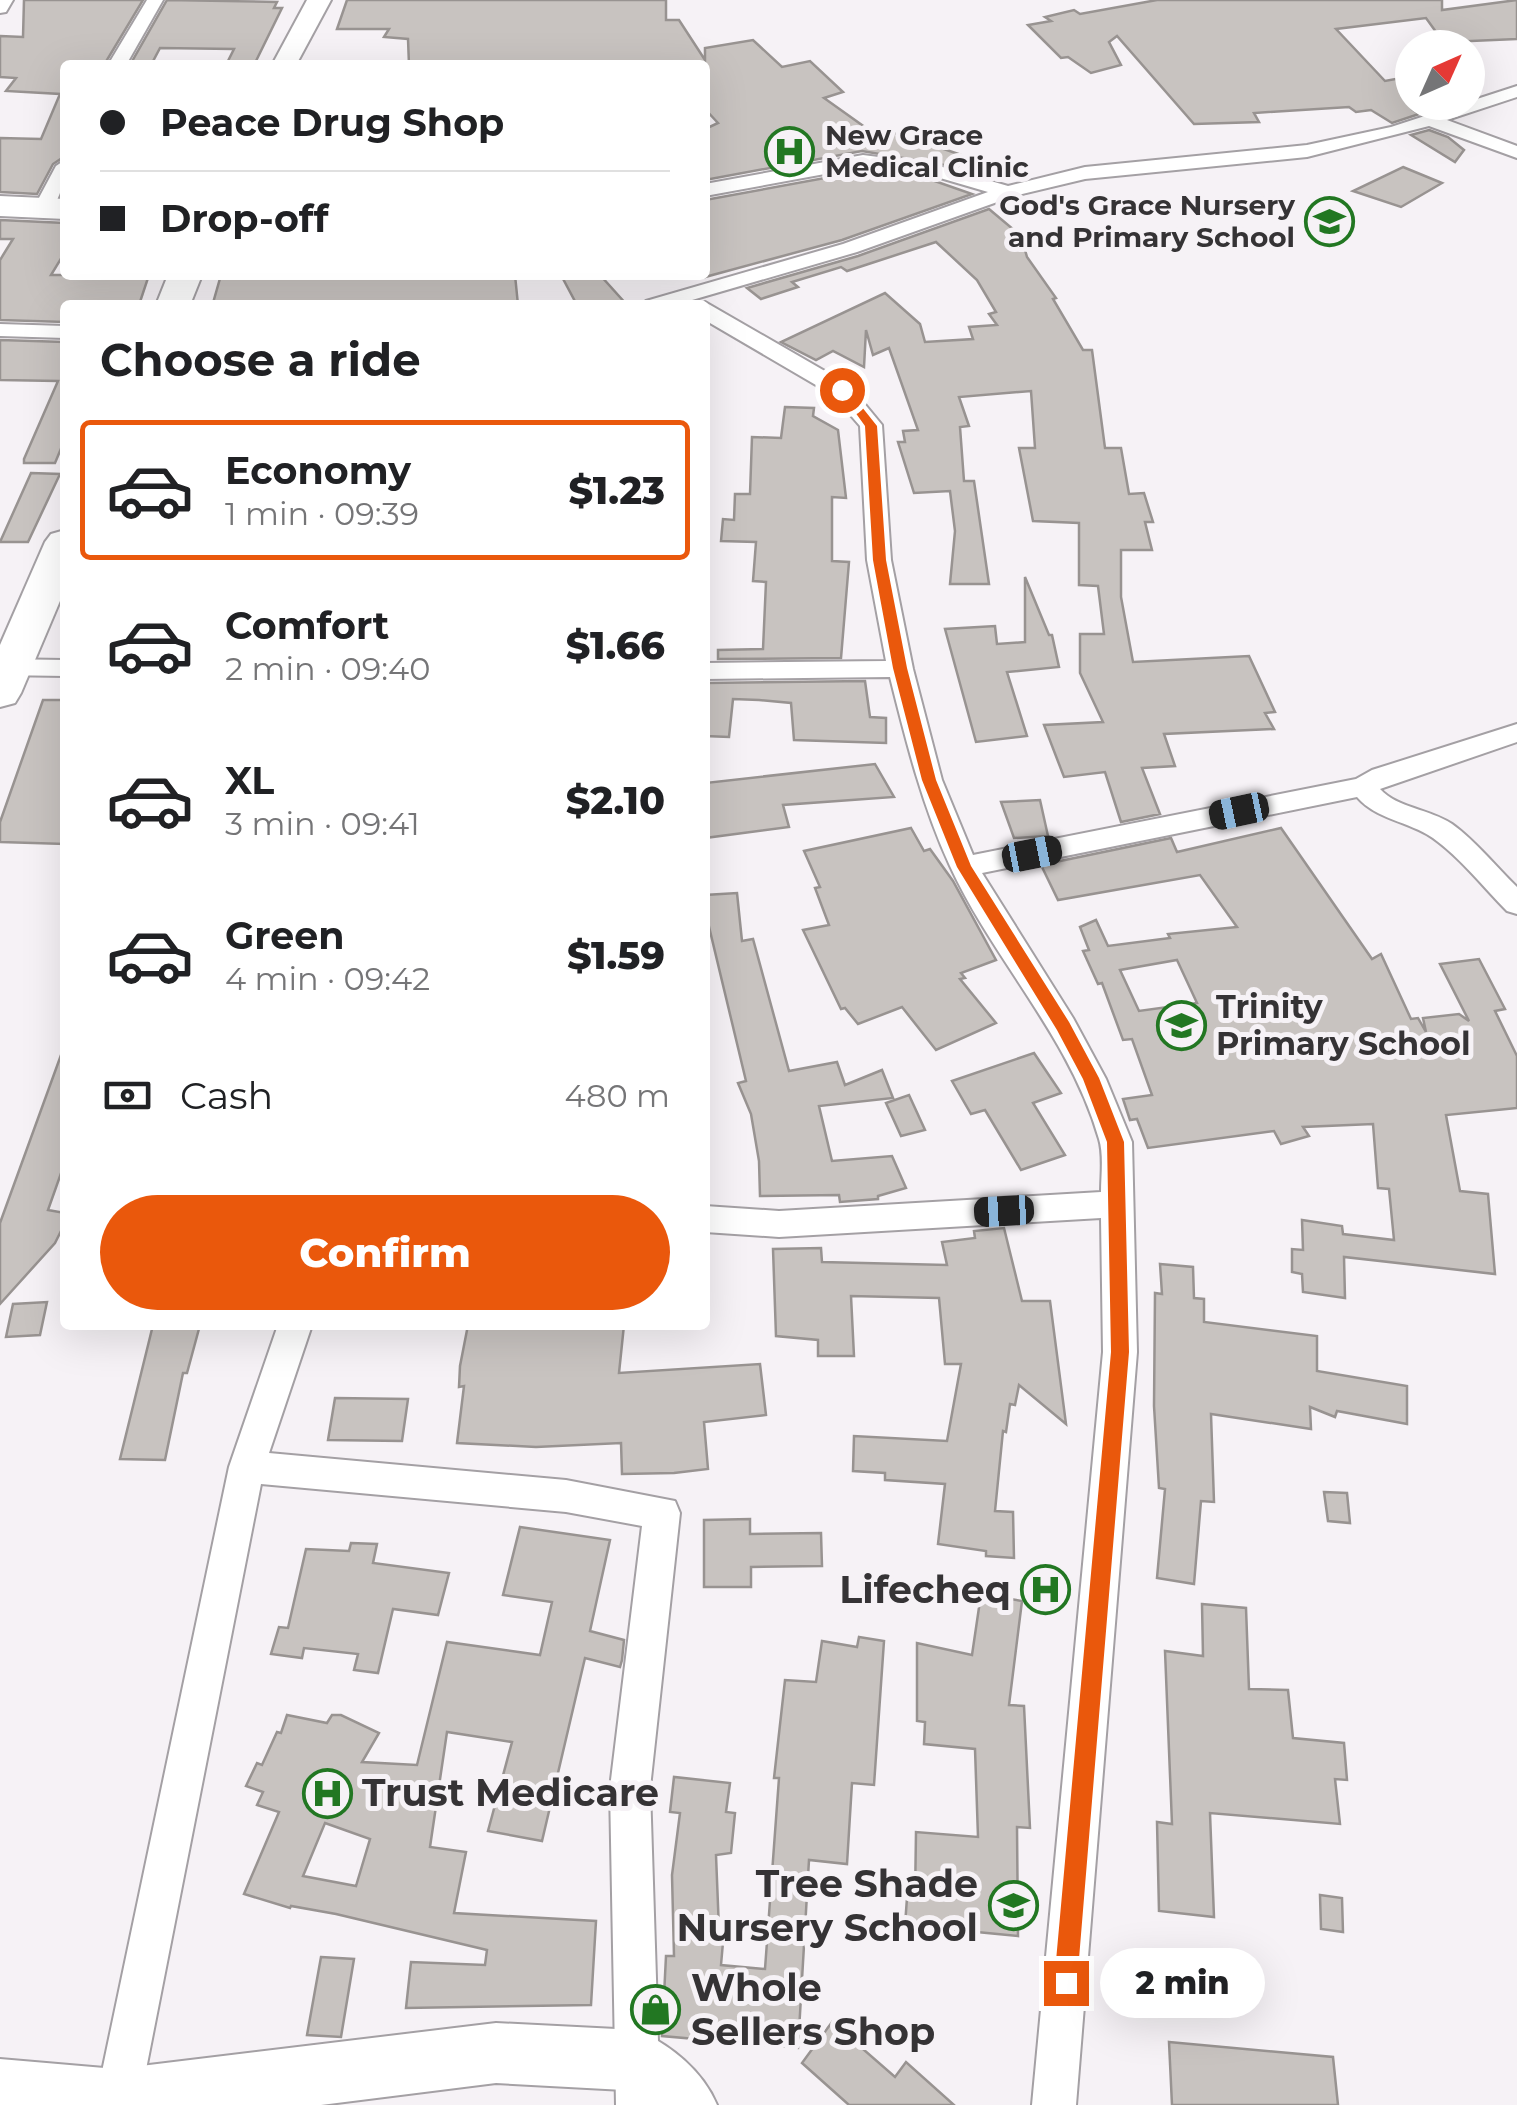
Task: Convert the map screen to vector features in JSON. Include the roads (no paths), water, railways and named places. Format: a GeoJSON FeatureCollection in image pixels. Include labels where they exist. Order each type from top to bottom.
{"type":"FeatureCollection","features":[{"type":"Feature","properties":{"kind":"main road"},"geometry":{"type":"LineString","coordinates":[[0,206],[54,209]]}},
{"type":"Feature","properties":{"kind":"main road"},"geometry":{"type":"LineString","coordinates":[[4,676],[60,553]]}},
{"type":"Feature","properties":{"kind":"street"},"geometry":{"type":"LineString","coordinates":[[0,8],[5,0]]}},
{"type":"Feature","properties":{"kind":"street"},"geometry":{"type":"LineString","coordinates":[[121,60],[155,0]]}},
{"type":"Feature","properties":{"kind":"street"},"geometry":{"type":"LineString","coordinates":[[287,60],[319,0]]}},
{"type":"Feature","properties":{"kind":"street"},"geometry":{"type":"LineString","coordinates":[[1485,101],[1517,91]]}},
{"type":"Feature","properties":{"kind":"street"},"geometry":{"type":"LineString","coordinates":[[708,300],[1007,192],[1084,173],[1307,151],[1396,131],[1424,120]]}},
{"type":"Feature","properties":{"kind":"street"},"geometry":{"type":"LineString","coordinates":[[1429,120],[1517,152]]}},
{"type":"Feature","properties":{"kind":"street"},"geometry":{"type":"LineString","coordinates":[[710,189],[863,162],[932,170],[1007,192]]}},
{"type":"Feature","properties":{"kind":"street"},"geometry":{"type":"LineString","coordinates":[[710,313],[842,390],[871,426],[879,560],[900,668],[929,780],[964,867],[1063,1026],[1091,1078],[1116,1142],[1120,1352],[1054,2105]]}},
{"type":"Feature","properties":{"kind":"street"},"geometry":{"type":"LineString","coordinates":[[0,330],[60,332]]}},
{"type":"Feature","properties":{"kind":"street"},"geometry":{"type":"LineString","coordinates":[[710,670],[900,668]]}},
{"type":"Feature","properties":{"kind":"street"},"geometry":{"type":"LineString","coordinates":[[4,676],[60,669]]}},
{"type":"Feature","properties":{"kind":"street"},"geometry":{"type":"LineString","coordinates":[[964,867],[1362,786],[1517,732]]}},
{"type":"Feature","properties":{"kind":"street"},"geometry":{"type":"LineString","coordinates":[[1362,786],[1380,806],[1410,814],[1444,832],[1517,904]]}},
{"type":"Feature","properties":{"kind":"street"},"geometry":{"type":"LineString","coordinates":[[710,1219],[779,1224],[1116,1204]]}},
{"type":"Feature","properties":{"kind":"street"},"geometry":{"type":"LineString","coordinates":[[117,2103],[247,1467],[293,1330]]}},
{"type":"Feature","properties":{"kind":"street"},"geometry":{"type":"LineString","coordinates":[[247,1467],[566,1496],[662,1514],[630,1788],[637,2083]]}},
{"type":"Feature","properties":{"kind":"street"},"geometry":{"type":"LineString","coordinates":[[0,2090],[117,2103],[496,2053],[637,2083],[686,2105]]}},
{"type":"Feature","properties":{"kind":"place","name":"New Grace Medical Clinic"},"geometry":{"type":"Point","coordinates":[790,151]}},
{"type":"Feature","properties":{"kind":"place","name":"God's Grace Nursery and Primary School"},"geometry":{"type":"Point","coordinates":[1330,221]}},
{"type":"Feature","properties":{"kind":"place","name":"Trinity Primary School"},"geometry":{"type":"Point","coordinates":[1181,1025]}},
{"type":"Feature","properties":{"kind":"place","name":"Lifecheq"},"geometry":{"type":"Point","coordinates":[1046,1590]}},
{"type":"Feature","properties":{"kind":"place","name":"Trust Medicare"},"geometry":{"type":"Point","coordinates":[327,1793]}},
{"type":"Feature","properties":{"kind":"place","name":"Tree Shade Nursery School"},"geometry":{"type":"Point","coordinates":[1013,1906]}},
{"type":"Feature","properties":{"kind":"place","name":"Whole Sellers Shop"},"geometry":{"type":"Point","coordinates":[656,2010]}}]}
